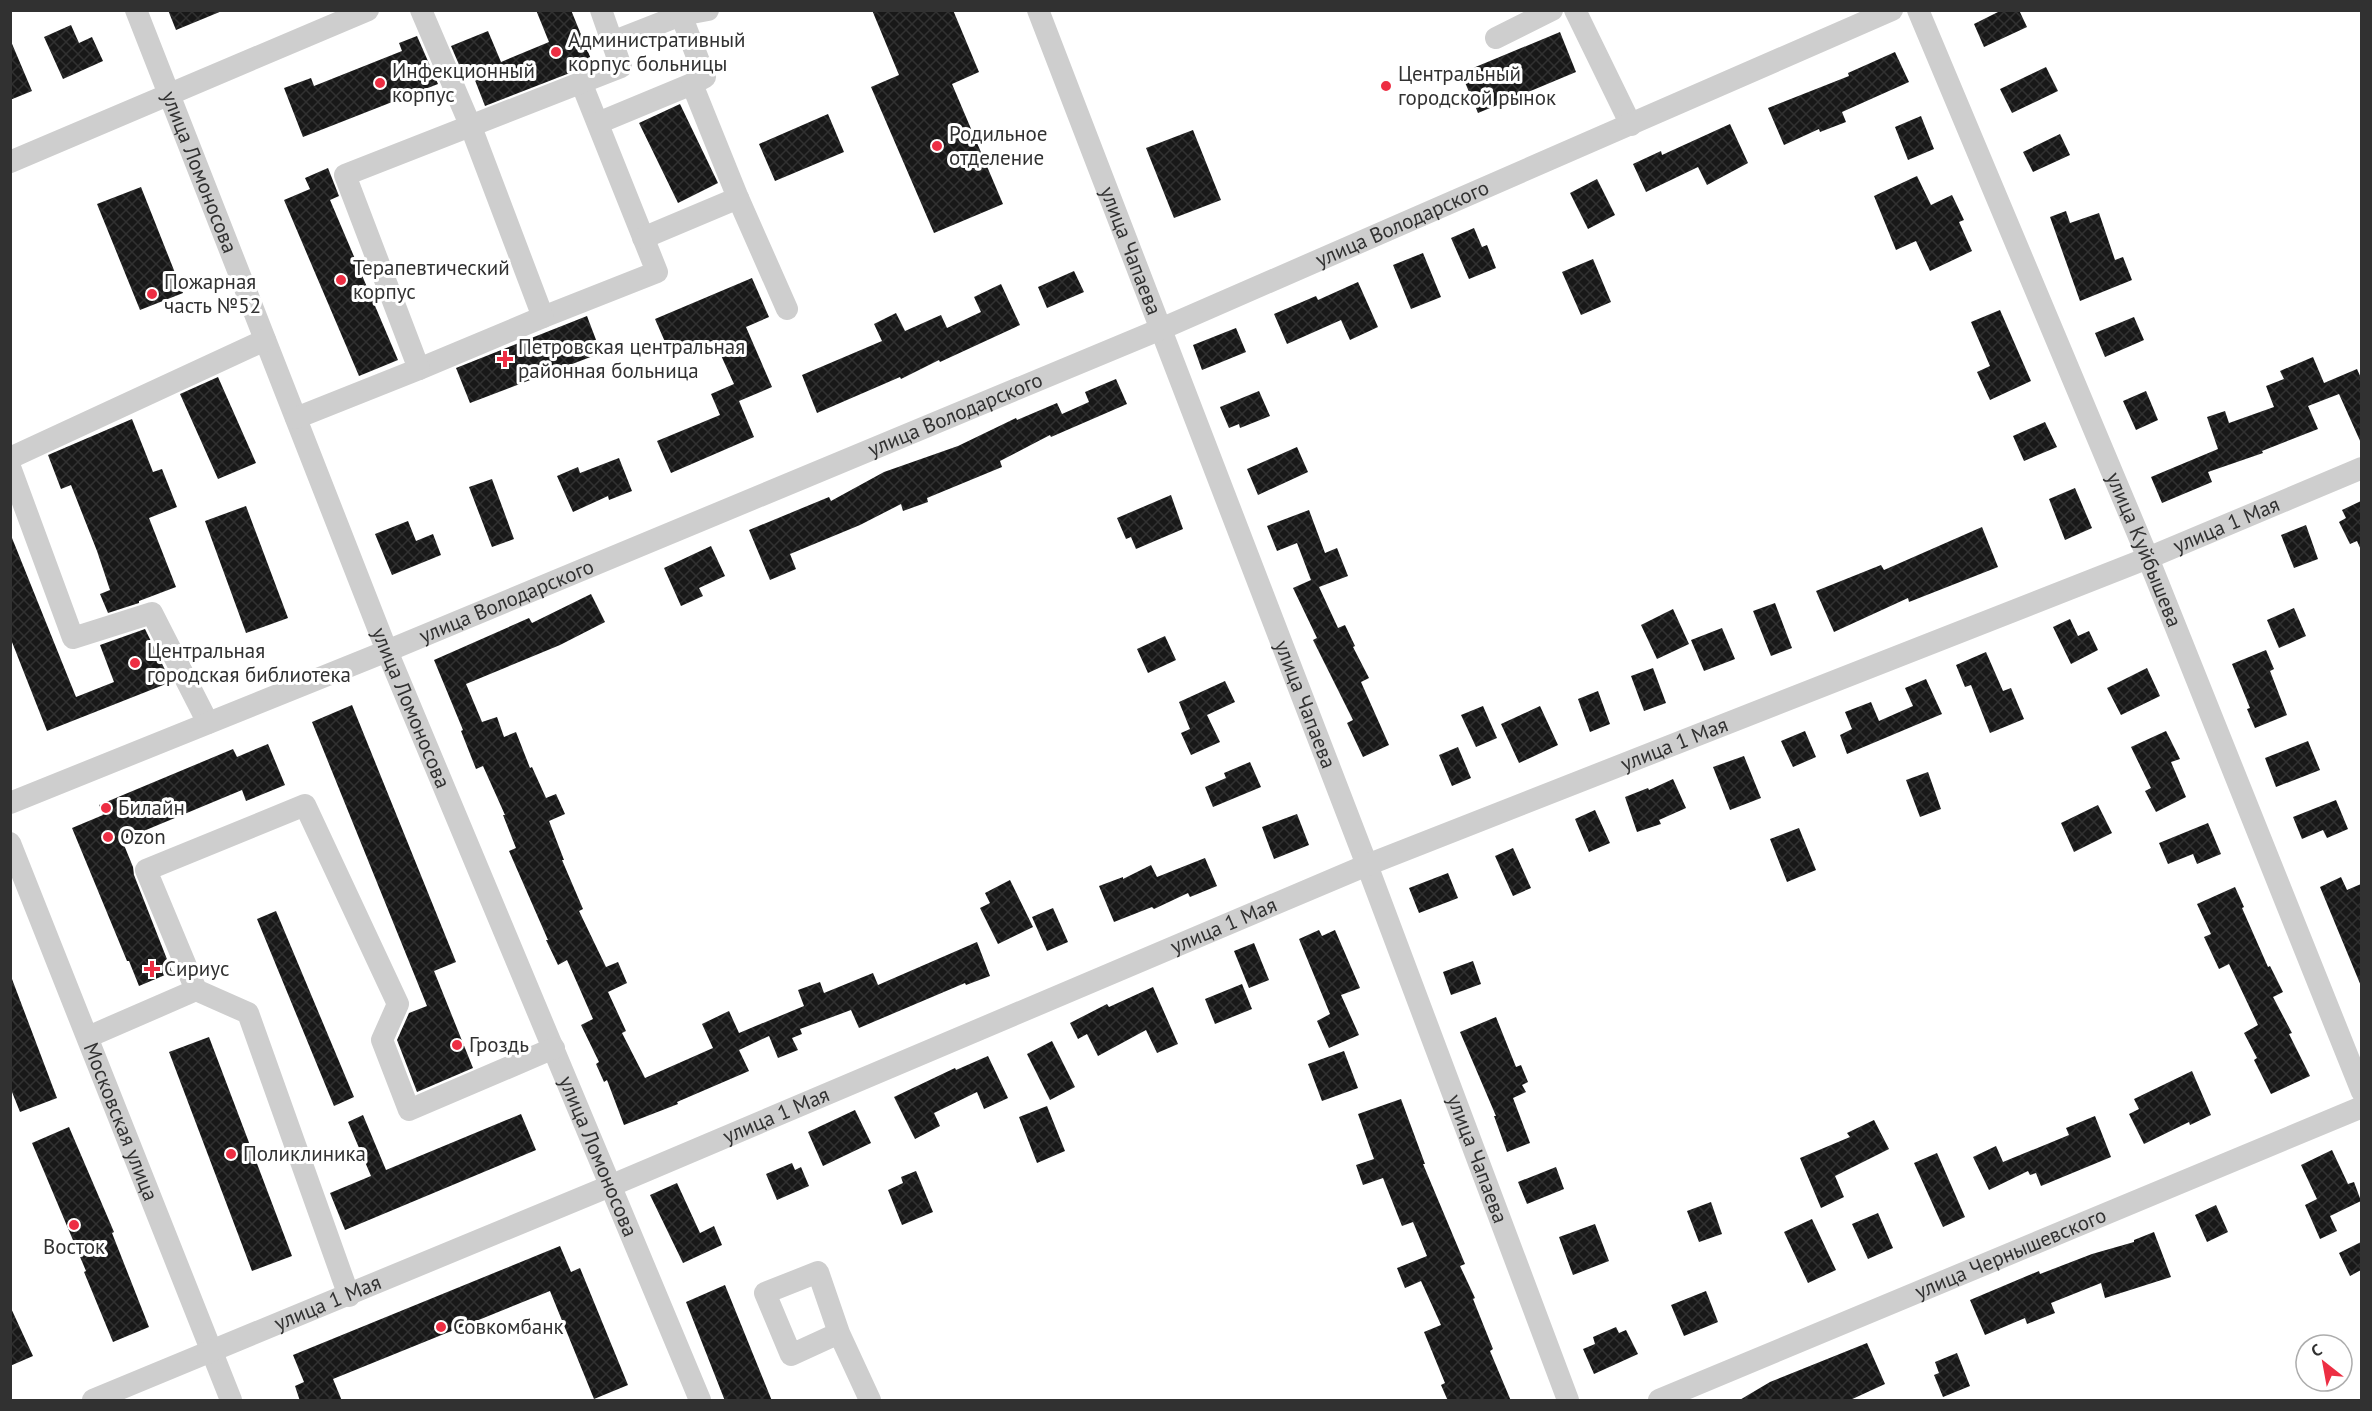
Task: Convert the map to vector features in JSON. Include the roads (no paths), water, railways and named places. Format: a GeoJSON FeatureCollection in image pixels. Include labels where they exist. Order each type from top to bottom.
{"type":"FeatureCollection","features":[{"type":"Feature","properties":{"kind":"street","name":"улица Ломоносова"},"geometry":{"type":"LineString","coordinates":[[135,10],[387,651],[554,1048],[698,1400]]}},
{"type":"Feature","properties":{"kind":"street"},"geometry":{"type":"LineString","coordinates":[[10,162],[368,10]]}},
{"type":"Feature","properties":{"kind":"street"},"geometry":{"type":"LineString","coordinates":[[421,10],[471,127],[543,317]]}},
{"type":"Feature","properties":{"kind":"street"},"geometry":{"type":"LineString","coordinates":[[419,369],[345,174],[621,67],[602,10]]}},
{"type":"Feature","properties":{"kind":"street"},"geometry":{"type":"LineString","coordinates":[[612,42],[681,15],[708,10]]}},
{"type":"Feature","properties":{"kind":"street","name":"улица Чапаева"},"geometry":{"type":"LineString","coordinates":[[1038,10],[1367,865],[1568,1401]]}},
{"type":"Feature","properties":{"kind":"street"},"geometry":{"type":"LineString","coordinates":[[1496,38],[1552,10]]}},
{"type":"Feature","properties":{"kind":"street"},"geometry":{"type":"LineString","coordinates":[[1575,10],[1631,125]]}},
{"type":"Feature","properties":{"kind":"street","name":"улица Володарского"},"geometry":{"type":"LineString","coordinates":[[10,803],[387,651],[1161,328],[1892,10]]}},
{"type":"Feature","properties":{"kind":"street","name":"улица Куйбышева"},"geometry":{"type":"LineString","coordinates":[[1918,10],[2148,558],[2361,1092]]}},
{"type":"Feature","properties":{"kind":"street"},"geometry":{"type":"LineString","coordinates":[[598,123],[705,77],[681,15]]}},
{"type":"Feature","properties":{"kind":"street"},"geometry":{"type":"LineString","coordinates":[[296,418],[657,272],[581,82]]}},
{"type":"Feature","properties":{"kind":"street"},"geometry":{"type":"LineString","coordinates":[[692,84],[738,198],[787,309]]}},
{"type":"Feature","properties":{"kind":"street"},"geometry":{"type":"LineString","coordinates":[[643,238],[738,198]]}},
{"type":"Feature","properties":{"kind":"street"},"geometry":{"type":"LineString","coordinates":[[10,458],[265,340]]}},
{"type":"Feature","properties":{"kind":"street"},"geometry":{"type":"LineString","coordinates":[[10,467],[73,638],[152,613],[208,723]]}},
{"type":"Feature","properties":{"kind":"street","name":"улица 1 Мая"},"geometry":{"type":"LineString","coordinates":[[93,1401],[349,1296],[1367,865],[2148,558],[2361,468]]}},
{"type":"Feature","properties":{"kind":"street"},"geometry":{"type":"LineString","coordinates":[[349,1296],[248,1013],[196,990],[146,870],[305,806],[398,1004],[382,1040],[409,1110],[554,1048]]}},
{"type":"Feature","properties":{"kind":"street","name":"Московская улица"},"geometry":{"type":"LineString","coordinates":[[10,843],[231,1401]]}},
{"type":"Feature","properties":{"kind":"street"},"geometry":{"type":"LineString","coordinates":[[88,1037],[196,990]]}},
{"type":"Feature","properties":{"kind":"street","name":"улица Чернышевского"},"geometry":{"type":"LineString","coordinates":[[1659,1401],[2361,1107]]}},
{"type":"Feature","properties":{"kind":"street"},"geometry":{"type":"LineString","coordinates":[[839,1333],[870,1401]]}},
{"type":"Feature","properties":{"kind":"place","name":"Административный корпус больницы"},"geometry":{"type":"Point","coordinates":[556,52]}},
{"type":"Feature","properties":{"kind":"place","name":"Инфекционный корпус"},"geometry":{"type":"Point","coordinates":[380,83]}},
{"type":"Feature","properties":{"kind":"place","name":"Центральный городской рынок"},"geometry":{"type":"Point","coordinates":[1386,86]}},
{"type":"Feature","properties":{"kind":"place","name":"Родильное отделение"},"geometry":{"type":"Point","coordinates":[937,146]}},
{"type":"Feature","properties":{"kind":"place","name":"Терапевтический корпус"},"geometry":{"type":"Point","coordinates":[341,280]}},
{"type":"Feature","properties":{"kind":"place","name":"Пожарная часть №52"},"geometry":{"type":"Point","coordinates":[152,294]}},
{"type":"Feature","properties":{"kind":"place","name":"Петровская центральная районная больница"},"geometry":{"type":"Point","coordinates":[505,359]}},
{"type":"Feature","properties":{"kind":"place","name":"Центральная городская библиотека"},"geometry":{"type":"Point","coordinates":[135,663]}},
{"type":"Feature","properties":{"kind":"place","name":"Билайн"},"geometry":{"type":"Point","coordinates":[106,808]}},
{"type":"Feature","properties":{"kind":"place","name":"Ozon"},"geometry":{"type":"Point","coordinates":[108,837]}},
{"type":"Feature","properties":{"kind":"place","name":"Сириус"},"geometry":{"type":"Point","coordinates":[152,969]}},
{"type":"Feature","properties":{"kind":"place","name":"Гроздь"},"geometry":{"type":"Point","coordinates":[457,1045]}},
{"type":"Feature","properties":{"kind":"place","name":"Поликлиника"},"geometry":{"type":"Point","coordinates":[231,1154]}},
{"type":"Feature","properties":{"kind":"place","name":"Восток"},"geometry":{"type":"Point","coordinates":[74,1225]}},
{"type":"Feature","properties":{"kind":"place","name":"Совкомбанк"},"geometry":{"type":"Point","coordinates":[441,1327]}}]}
